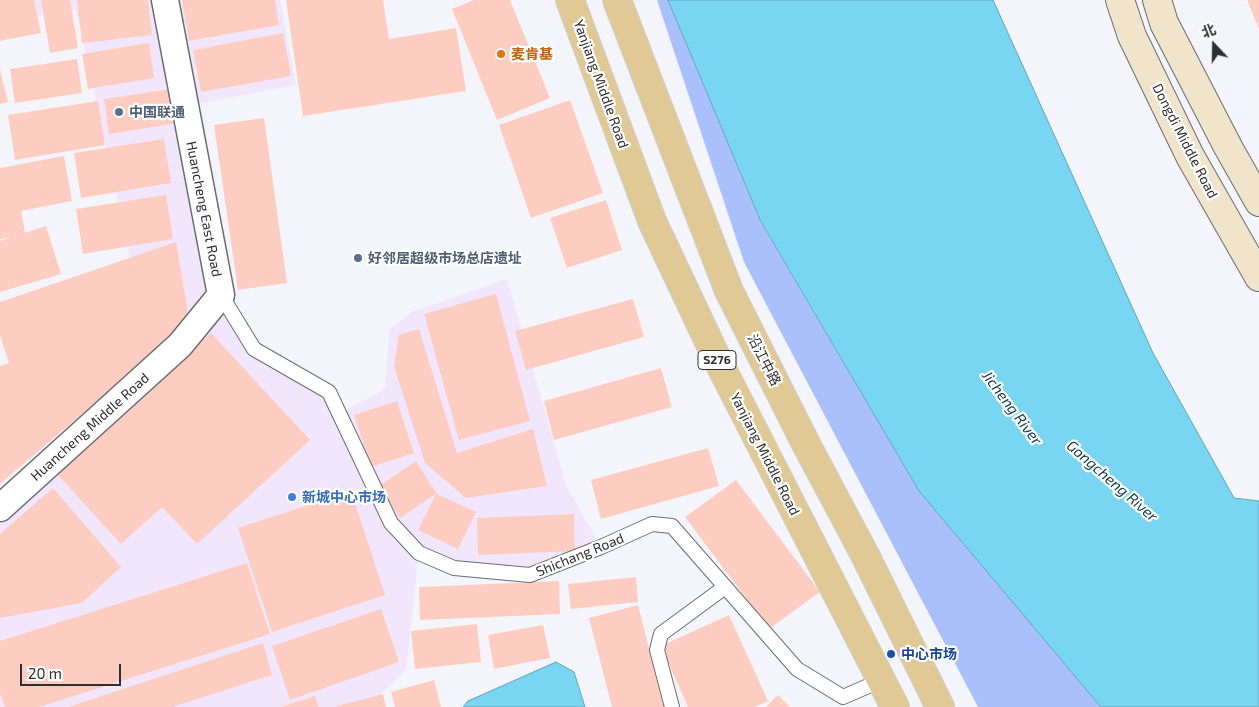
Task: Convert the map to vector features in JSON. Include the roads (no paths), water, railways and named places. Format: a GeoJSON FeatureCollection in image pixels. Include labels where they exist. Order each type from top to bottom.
{"type":"FeatureCollection","features":[{"type":"Feature","properties":{"kind":"main road","name":"Yanjiang Middle Road"},"geometry":{"type":"LineString","coordinates":[[570,0],[652,221],[717,359],[895,707]]}},
{"type":"Feature","properties":{"kind":"main road","name":"沿江中路"},"geometry":{"type":"LineString","coordinates":[[618,0],[729,291],[806,444],[866,555],[940,707]]}},
{"type":"Feature","properties":{"kind":"main road","name":"Dongdi Middle Road"},"geometry":{"type":"LineString","coordinates":[[1120,0],[1132,36],[1190,156],[1258,275]]}},
{"type":"Feature","properties":{"kind":"main road"},"geometry":{"type":"LineString","coordinates":[[1156,0],[1169,32],[1228,147],[1259,202]]}},
{"type":"Feature","properties":{"kind":"street","name":"Huancheng East Road"},"geometry":{"type":"LineString","coordinates":[[165,0],[221,296],[180,346]]}},
{"type":"Feature","properties":{"kind":"street","name":"Huancheng Middle Road"},"geometry":{"type":"LineString","coordinates":[[0,508],[180,346]]}},
{"type":"Feature","properties":{"kind":"lane","name":"Shichang Road"},"geometry":{"type":"LineString","coordinates":[[221,296],[254,350],[329,392],[392,523],[419,553],[454,568],[530,575],[601,547],[652,524],[672,526],[797,669],[842,697],[882,680]]}},
{"type":"Feature","properties":{"kind":"lane"},"geometry":{"type":"LineString","coordinates":[[672,707],[657,650],[661,634],[725,587]]}},
{"type":"Feature","properties":{"kind":"water"},"geometry":{"type":"Polygon","coordinates":[[[668,0],[993,0],[1153,353],[1234,498],[1259,501],[1259,707],[1101,707],[919,491],[761,222],[668,0]]]}},
{"type":"Feature","properties":{"kind":"water"},"geometry":{"type":"Polygon","coordinates":[[[556,662],[574,672],[585,707],[463,707],[468,701],[556,662]]]}},
{"type":"Feature","properties":{"kind":"place","name":"麦肯基"},"geometry":{"type":"Point","coordinates":[501,54]}},
{"type":"Feature","properties":{"kind":"place","name":"中国联通"},"geometry":{"type":"Point","coordinates":[119,112]}},
{"type":"Feature","properties":{"kind":"place","name":"好邻居超级市场总店遗址"},"geometry":{"type":"Point","coordinates":[358,258]}},
{"type":"Feature","properties":{"kind":"place","name":"新城中心市场"},"geometry":{"type":"Point","coordinates":[292,497]}},
{"type":"Feature","properties":{"kind":"place","name":"中心市场"},"geometry":{"type":"Point","coordinates":[891,654]}},
{"type":"Feature","properties":{"kind":"water label","name":"Jicheng River"},"geometry":{"type":"Point","coordinates":[1012,408]}},
{"type":"Feature","properties":{"kind":"water label","name":"Gongcheng River"},"geometry":{"type":"Point","coordinates":[1112,481]}}]}
